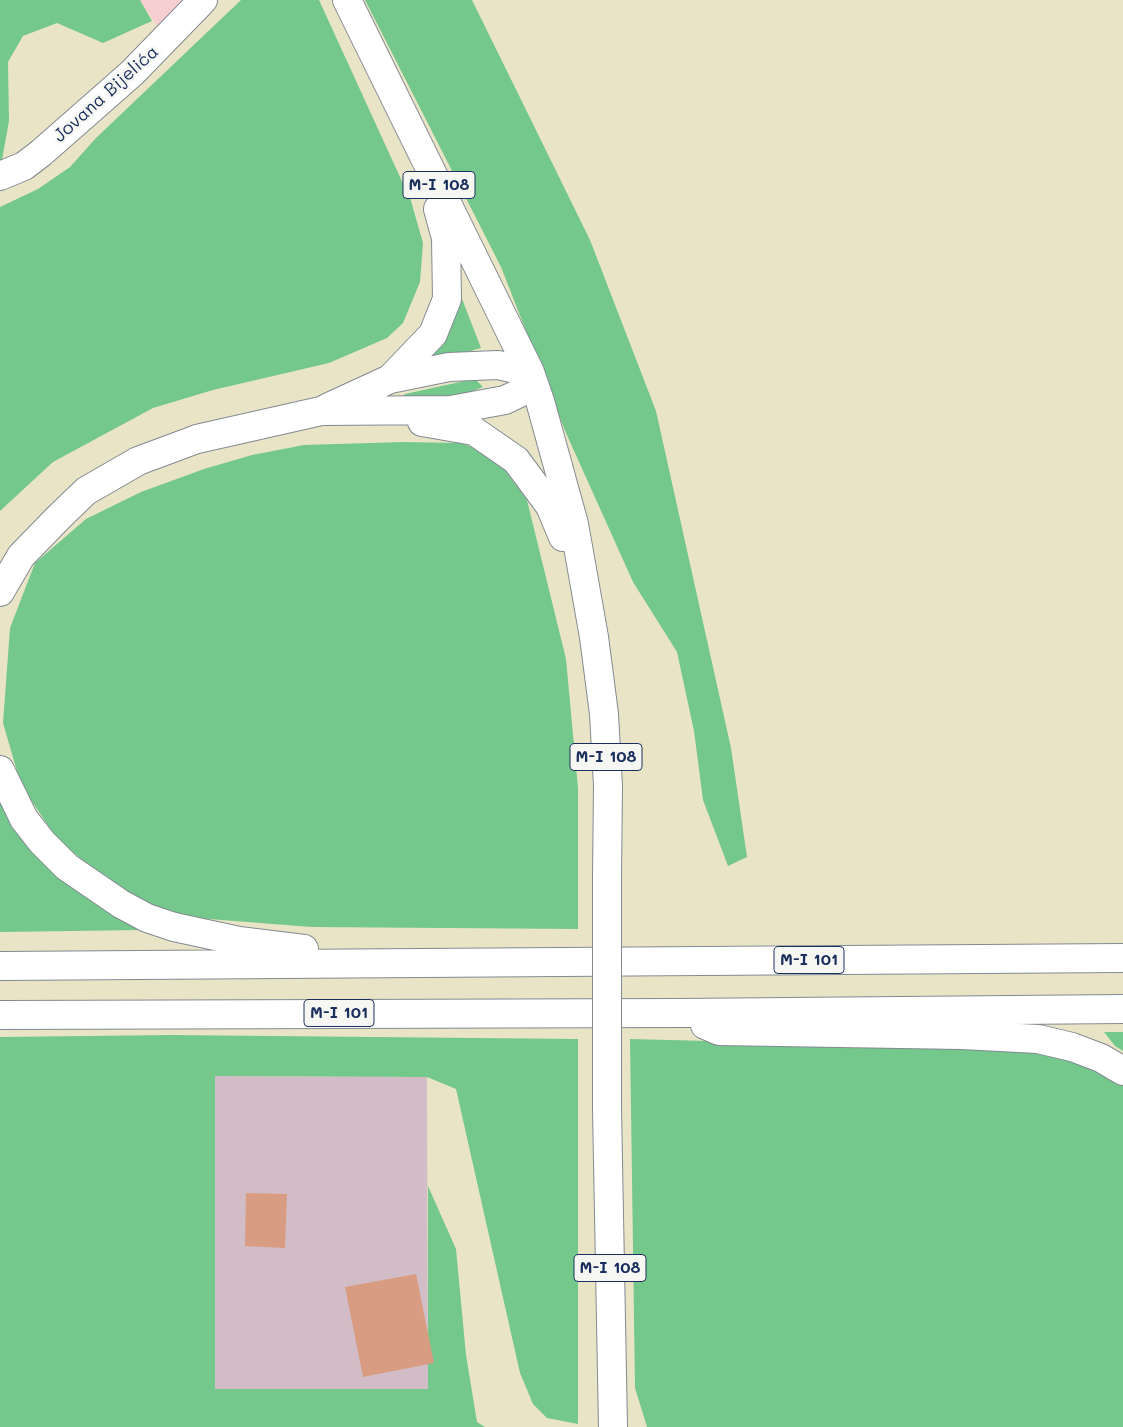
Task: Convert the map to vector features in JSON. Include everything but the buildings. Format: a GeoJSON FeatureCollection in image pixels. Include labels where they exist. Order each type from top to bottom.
{"type":"FeatureCollection","features":[{"type":"Feature","properties":{"kind":"main road","name":"Jovana Bijelića"},"geometry":{"type":"LineString","coordinates":[[0,176],[24,166],[41,153],[132,73],[203,0]]}},
{"type":"Feature","properties":{"kind":"main road","name":"M-I 108"},"geometry":{"type":"LineString","coordinates":[[347,0],[401,106],[532,379],[574,524],[587,595],[604,714],[608,786],[606,1108],[613,1427]]}},
{"type":"Feature","properties":{"kind":"main road"},"geometry":{"type":"LineString","coordinates":[[332,411],[390,379],[433,334],[447,299],[446,238],[434,192],[401,106]]}},
{"type":"Feature","properties":{"kind":"main road"},"geometry":{"type":"LineString","coordinates":[[0,611],[4,586],[21,556],[86,491],[138,461],[197,439],[332,411],[451,410],[505,400],[532,379],[498,364],[468,365],[390,379]]}},
{"type":"Feature","properties":{"kind":"main road"},"geometry":{"type":"LineString","coordinates":[[332,411],[368,422],[422,422],[474,431],[516,460],[550,506],[587,595]]}},
{"type":"Feature","properties":{"kind":"main road"},"geometry":{"type":"LineString","coordinates":[[0,770],[24,819],[42,842],[67,867],[121,904],[147,918],[174,927],[281,947],[333,952],[437,954],[495,961]]}},
{"type":"Feature","properties":{"kind":"main road","name":"M-I 101"},"geometry":{"type":"LineString","coordinates":[[0,966],[1123,958]]}},
{"type":"Feature","properties":{"kind":"main road","name":"M-I 101"},"geometry":{"type":"LineString","coordinates":[[0,1014],[678,1013],[1123,1009]]}},
{"type":"Feature","properties":{"kind":"main road"},"geometry":{"type":"LineString","coordinates":[[678,1013],[719,1031],[962,1035],[1038,1039],[1087,1052],[1123,1071]]}},
{"type":"Feature","properties":{"kind":"main road"},"geometry":{"type":"LineString","coordinates":[[612,1390],[627,1427]]}},
{"type":"Feature","properties":{"kind":"shaded area"},"geometry":{"type":"Polygon","coordinates":[[[140,0],[185,0],[160,30],[140,0]]]}},
{"type":"Feature","properties":{"kind":"shaded area"},"geometry":{"type":"Polygon","coordinates":[[[215,1076],[427,1077],[428,1390],[215,1390],[215,1076]]]}},
{"type":"Feature","properties":{"kind":"green space"},"geometry":{"type":"Polygon","coordinates":[[[0,0],[140,0],[152,21],[103,43],[57,23],[23,36],[8,62],[9,121],[2,160],[0,161],[0,0]]]}},
{"type":"Feature","properties":{"kind":"green space"},"geometry":{"type":"Polygon","coordinates":[[[241,0],[319,0],[411,201],[423,243],[420,282],[403,323],[387,338],[329,363],[213,390],[153,408],[53,462],[0,511],[0,207],[38,189],[70,167],[96,138],[241,0]]]}},
{"type":"Feature","properties":{"kind":"green space"},"geometry":{"type":"Polygon","coordinates":[[[365,0],[472,0],[590,240],[656,411],[731,748],[747,857],[728,866],[703,800],[694,731],[677,652],[633,582],[566,433],[501,267],[365,0]]]}},
{"type":"Feature","properties":{"kind":"green space"},"geometry":{"type":"Polygon","coordinates":[[[459,291],[481,348],[426,363],[459,291]]]}},
{"type":"Feature","properties":{"kind":"green space"},"geometry":{"type":"Polygon","coordinates":[[[469,380],[477,381],[483,387],[452,399],[402,397],[405,394],[469,380]]]}},
{"type":"Feature","properties":{"kind":"green space"},"geometry":{"type":"Polygon","coordinates":[[[403,442],[461,443],[483,451],[501,465],[527,500],[566,659],[578,788],[578,929],[311,927],[184,917],[121,892],[57,839],[21,785],[3,723],[10,628],[35,563],[86,519],[141,492],[204,469],[252,455],[304,445],[403,442]]]}},
{"type":"Feature","properties":{"kind":"green space"},"geometry":{"type":"Polygon","coordinates":[[[0,789],[143,930],[0,932],[0,789]]]}},
{"type":"Feature","properties":{"kind":"green space"},"geometry":{"type":"Polygon","coordinates":[[[1104,1032],[1123,1032],[1123,1051],[1115,1046],[1104,1032]]]}},
{"type":"Feature","properties":{"kind":"green space"},"geometry":{"type":"Polygon","coordinates":[[[171,1035],[578,1039],[578,1424],[547,1418],[533,1404],[520,1373],[456,1089],[427,1077],[215,1076],[215,1389],[428,1389],[428,1186],[456,1249],[466,1355],[477,1422],[485,1427],[0,1427],[0,1037],[171,1035]]]}},
{"type":"Feature","properties":{"kind":"green space"},"geometry":{"type":"Polygon","coordinates":[[[630,1039],[1035,1051],[1094,1066],[1123,1082],[1123,1427],[647,1427],[635,1388],[630,1039]]]}}]}
